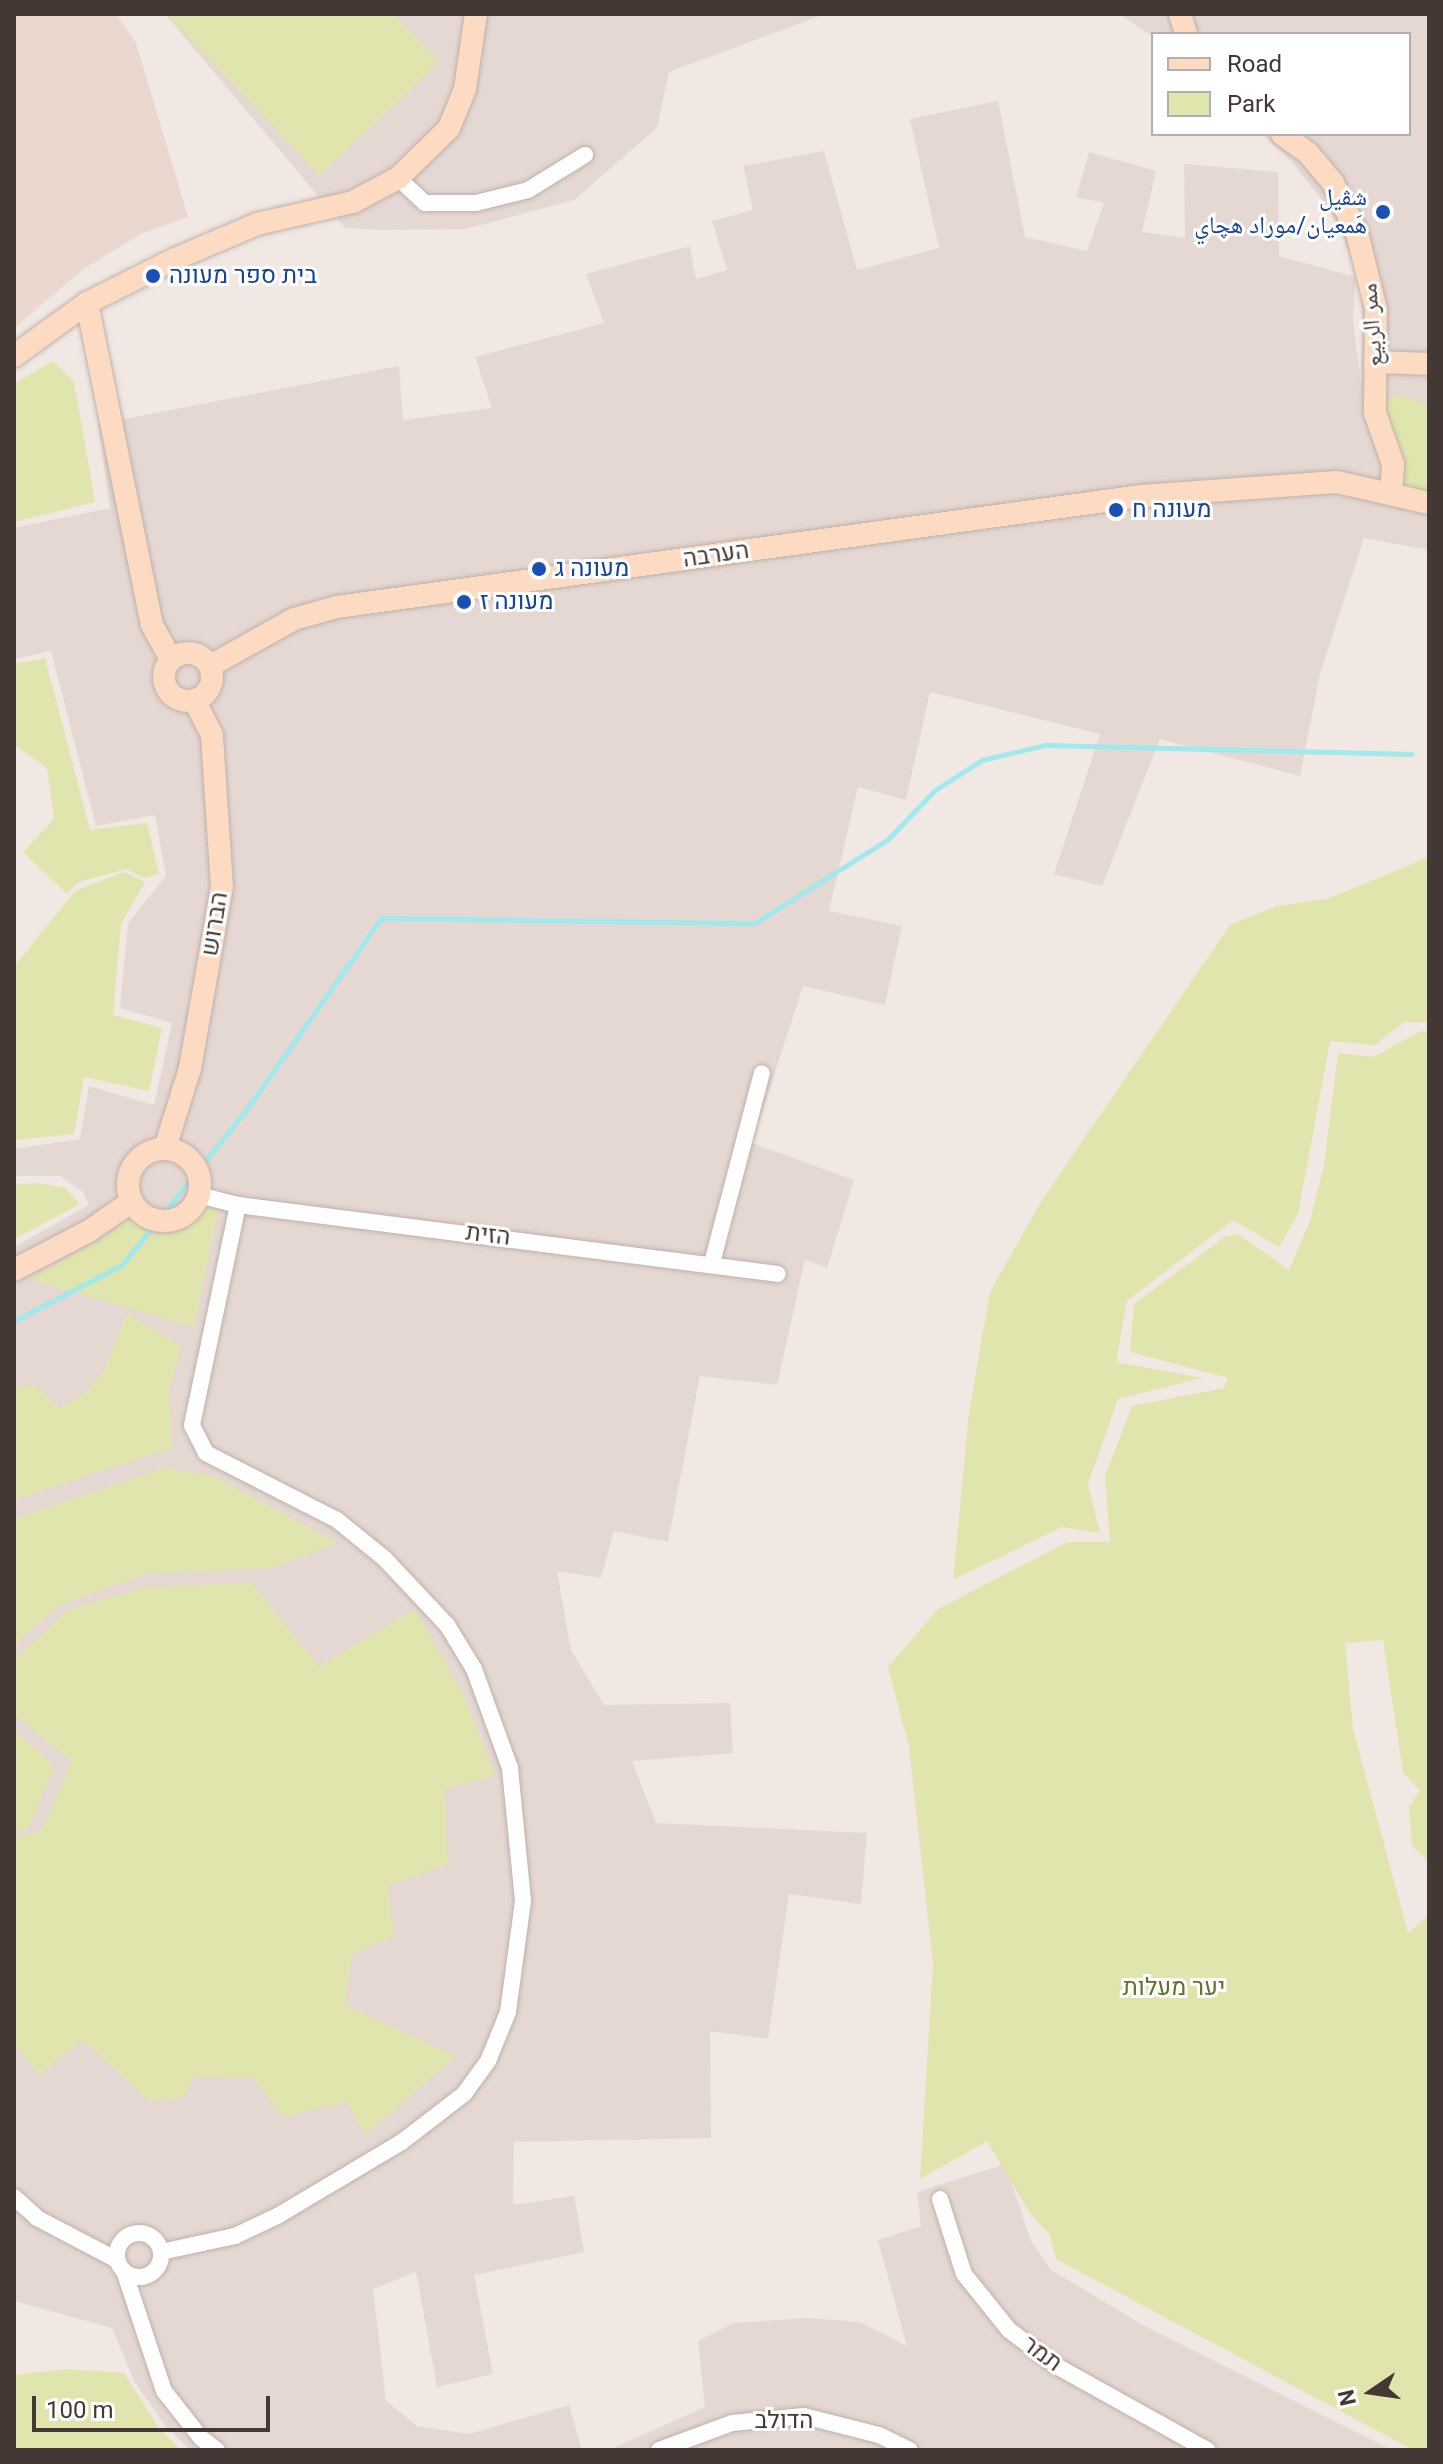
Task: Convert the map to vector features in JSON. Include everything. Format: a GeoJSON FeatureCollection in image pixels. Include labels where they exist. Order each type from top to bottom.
{"type":"FeatureCollection","features":[{"type":"Feature","properties":{"kind":"main road"},"geometry":{"type":"LineString","coordinates":[[14,356],[87,303],[257,224],[353,202],[398,178],[449,128],[468,77],[476,14]]}},
{"type":"Feature","properties":{"kind":"main road","name":"ممر الربيع"},"geometry":{"type":"LineString","coordinates":[[1285,136],[1308,153],[1333,183],[1357,233],[1376,309],[1375,413],[1393,464],[1391,493]]}},
{"type":"Feature","properties":{"kind":"main road"},"geometry":{"type":"LineString","coordinates":[[87,303],[152,625],[171,659]]}},
{"type":"Feature","properties":{"kind":"main road"},"geometry":{"type":"LineString","coordinates":[[1375,362],[1429,364]]}},
{"type":"Feature","properties":{"kind":"main road","name":"הערבה"},"geometry":{"type":"LineString","coordinates":[[210,666],[294,619],[337,607],[1235,486],[1337,482],[1429,503]]}},
{"type":"Feature","properties":{"kind":"main road"},"geometry":{"type":"LineString","coordinates":[[189,652],[210,666],[211,684],[194,700],[177,698],[166,686],[164,674],[171,659],[189,652]]}},
{"type":"Feature","properties":{"kind":"main road","name":"הברוש"},"geometry":{"type":"LineString","coordinates":[[165,1148],[190,1068],[222,887],[212,735],[194,700]]}},
{"type":"Feature","properties":{"kind":"main road"},"geometry":{"type":"LineString","coordinates":[[165,1148],[190,1159],[198,1170],[199,1195],[189,1211],[167,1221],[139,1212],[131,1202],[127,1189],[132,1165],[141,1156],[165,1148]]}},
{"type":"Feature","properties":{"kind":"main road"},"geometry":{"type":"LineString","coordinates":[[14,1270],[89,1231],[131,1202]]}},
{"type":"Feature","properties":{"kind":"street"},"geometry":{"type":"LineString","coordinates":[[398,178],[425,203],[476,203],[528,190],[585,155]]}},
{"type":"Feature","properties":{"kind":"street"},"geometry":{"type":"LineString","coordinates":[[712,1263],[762,1073]]}},
{"type":"Feature","properties":{"kind":"street","name":"הזית"},"geometry":{"type":"LineString","coordinates":[[199,1195],[238,1205],[712,1263],[778,1274]]}},
{"type":"Feature","properties":{"kind":"street"},"geometry":{"type":"LineString","coordinates":[[161,2252],[235,2236],[279,2215],[403,2141],[464,2094],[488,2061],[508,2012],[523,1901],[510,1768],[474,1669],[447,1625],[385,1559],[337,1520],[206,1453],[192,1425],[238,1205]]}},
{"type":"Feature","properties":{"kind":"street"},"geometry":{"type":"LineString","coordinates":[[14,2197],[37,2218],[142,2277],[155,2270]]}},
{"type":"Feature","properties":{"kind":"street","name":"תמר"},"geometry":{"type":"LineString","coordinates":[[940,2199],[964,2274],[1009,2330],[1058,2367],[1207,2450]]}},
{"type":"Feature","properties":{"kind":"street"},"geometry":{"type":"LineString","coordinates":[[145,2336],[144,2296],[161,2252],[154,2238],[138,2233],[119,2245],[121,2266],[145,2336],[164,2391],[201,2438],[217,2450]]}},
{"type":"Feature","properties":{"kind":"street","name":"הדולב"},"geometry":{"type":"LineString","coordinates":[[659,2450],[692,2444],[732,2423],[804,2416],[879,2435],[910,2450]]}},
{"type":"Feature","properties":{"kind":"shaded area"},"geometry":{"type":"Polygon","coordinates":[[[14,14],[117,15],[136,43],[188,217],[141,234],[85,268],[14,328],[14,14]]]}},
{"type":"Feature","properties":{"kind":"shaded area"},"geometry":{"type":"Polygon","coordinates":[[[165,14],[825,14],[669,72],[657,128],[574,200],[466,229],[380,230],[345,228],[165,14]]]}},
{"type":"Feature","properties":{"kind":"shaded area"},"geometry":{"type":"Polygon","coordinates":[[[1120,14],[1429,14],[1429,550],[1364,538],[1320,674],[1300,776],[1160,739],[1102,886],[1054,874],[1100,734],[930,692],[906,800],[858,787],[829,911],[902,926],[885,1005],[803,986],[752,1143],[854,1180],[827,1268],[805,1260],[777,1385],[700,1376],[668,1542],[614,1531],[601,1578],[557,1571],[571,1650],[604,1705],[730,1703],[733,1753],[632,1761],[656,1823],[867,1833],[861,1904],[789,1894],[768,2039],[710,2031],[711,2138],[514,2142],[513,2205],[574,2196],[584,2252],[474,2275],[493,2374],[437,2387],[416,2272],[373,2289],[386,2401],[417,2426],[469,2434],[569,2405],[582,2450],[190,2450],[164,2424],[134,2381],[112,2328],[14,2301],[14,1247],[89,1205],[83,1192],[60,1176],[14,1176],[14,1149],[80,1139],[89,1086],[154,1105],[172,1023],[120,1008],[128,923],[166,876],[155,815],[96,826],[51,651],[14,659],[14,528],[110,508],[98,424],[399,366],[403,420],[492,408],[475,357],[604,323],[586,274],[690,246],[696,279],[727,270],[712,221],[753,210],[743,166],[824,151],[857,270],[939,248],[910,119],[998,101],[1025,237],[1087,251],[1104,203],[1076,197],[1089,152],[1156,171],[1142,232],[1185,238],[1184,164],[1278,172],[1279,256],[1356,277],[1353,321],[1361,384],[1363,281],[1329,209],[1290,160],[1264,136],[1411,136],[1411,32],[1151,32],[1151,36],[1120,14]]]}},
{"type":"Feature","properties":{"kind":"shaded area"},"geometry":{"type":"Polygon","coordinates":[[[1005,2164],[1031,2241],[1051,2270],[1143,2325],[1392,2450],[609,2450],[705,2407],[698,2341],[734,2323],[806,2318],[860,2322],[907,2346],[878,2240],[921,2226],[917,2192],[1005,2164]]]}},
{"type":"Feature","properties":{"kind":"green space"},"geometry":{"type":"Polygon","coordinates":[[[167,14],[393,14],[439,62],[320,175],[167,14]]]}},
{"type":"Feature","properties":{"kind":"green space"},"geometry":{"type":"Polygon","coordinates":[[[53,361],[74,382],[95,502],[14,522],[14,384],[53,361]]]}},
{"type":"Feature","properties":{"kind":"green space"},"geometry":{"type":"Polygon","coordinates":[[[1405,395],[1429,408],[1429,497],[1404,491],[1377,401],[1405,395]]]}},
{"type":"Feature","properties":{"kind":"green space"},"geometry":{"type":"Polygon","coordinates":[[[45,658],[90,830],[147,823],[159,874],[144,878],[127,869],[78,882],[67,894],[23,852],[54,819],[47,768],[14,745],[14,664],[45,658]]]}},
{"type":"Feature","properties":{"kind":"green space"},"geometry":{"type":"Polygon","coordinates":[[[1429,857],[1429,1022],[1404,1022],[1375,1045],[1330,1041],[1298,1214],[1279,1247],[1233,1220],[1127,1301],[1116,1362],[1202,1378],[1118,1399],[1088,1484],[1100,1533],[1062,1527],[953,1580],[969,1412],[990,1292],[1042,1200],[1230,925],[1277,906],[1327,899],[1429,857]]]}},
{"type":"Feature","properties":{"kind":"green space"},"geometry":{"type":"Polygon","coordinates":[[[124,872],[145,882],[121,924],[113,1015],[162,1028],[149,1091],[84,1077],[74,1134],[14,1140],[14,967],[75,891],[124,872]]]}},
{"type":"Feature","properties":{"kind":"green space","name":"יער מעלות"},"geometry":{"type":"Polygon","coordinates":[[[1421,1031],[1429,1032],[1429,1863],[1412,1845],[1409,1807],[1420,1791],[1403,1772],[1383,1640],[1345,1643],[1353,1729],[1408,1933],[1429,1915],[1429,2450],[1413,2450],[1056,2259],[1050,2235],[1030,2213],[987,2141],[920,2179],[933,1964],[909,1747],[888,1667],[938,1609],[1067,1542],[1110,1542],[1105,1476],[1132,1406],[1224,1388],[1228,1378],[1130,1352],[1134,1304],[1225,1237],[1238,1234],[1289,1270],[1310,1221],[1324,1165],[1338,1053],[1373,1057],[1421,1031]]]}},
{"type":"Feature","properties":{"kind":"green space"},"geometry":{"type":"Polygon","coordinates":[[[40,1183],[65,1188],[80,1204],[14,1239],[14,1184],[40,1183]]]}},
{"type":"Feature","properties":{"kind":"green space"},"geometry":{"type":"Polygon","coordinates":[[[202,1208],[218,1210],[194,1327],[30,1279],[105,1237],[130,1216],[159,1237],[184,1229],[202,1208]]]}},
{"type":"Feature","properties":{"kind":"green space"},"geometry":{"type":"Polygon","coordinates":[[[127,1314],[181,1346],[169,1392],[172,1448],[14,1500],[14,1388],[35,1386],[60,1409],[88,1391],[104,1371],[127,1314]]]}},
{"type":"Feature","properties":{"kind":"green space"},"geometry":{"type":"Polygon","coordinates":[[[164,1468],[213,1476],[337,1543],[273,1568],[149,1573],[58,1606],[14,1645],[14,1519],[164,1468]]]}},
{"type":"Feature","properties":{"kind":"green space"},"geometry":{"type":"Polygon","coordinates":[[[251,1582],[319,1667],[415,1609],[464,1696],[495,1776],[444,1789],[448,1864],[387,1886],[394,1935],[352,1955],[345,2005],[455,2056],[365,2135],[347,2102],[283,2117],[254,2078],[194,2077],[183,2097],[151,2102],[82,2040],[39,2074],[14,2044],[14,1840],[43,1828],[72,1761],[14,1714],[14,1660],[70,1609],[143,1588],[251,1582]]]}},
{"type":"Feature","properties":{"kind":"green space"},"geometry":{"type":"Polygon","coordinates":[[[14,1729],[54,1767],[29,1827],[14,1832],[14,1729]]]}},
{"type":"Feature","properties":{"kind":"green space"},"geometry":{"type":"Polygon","coordinates":[[[66,2369],[124,2373],[159,2428],[181,2450],[14,2450],[14,2375],[66,2369]]]}},
{"type":"Feature","properties":{"kind":"waterway"},"geometry":{"type":"LineString","coordinates":[[14,1321],[122,1265],[249,1106],[381,918],[755,923],[887,840],[935,790],[982,760],[1045,745],[1412,754]]}},
{"type":"Feature","properties":{"kind":"place","name":"شڤيل هَمعيان/موراد هچاي"},"geometry":{"type":"Point","coordinates":[1383,212]}},
{"type":"Feature","properties":{"kind":"place","name":"בית ספר מעונה"},"geometry":{"type":"Point","coordinates":[153,276]}},
{"type":"Feature","properties":{"kind":"place","name":"מעונה ח"},"geometry":{"type":"Point","coordinates":[1116,510]}},
{"type":"Feature","properties":{"kind":"place","name":"מעונה ג"},"geometry":{"type":"Point","coordinates":[539,569]}},
{"type":"Feature","properties":{"kind":"place","name":"מעונה ז"},"geometry":{"type":"Point","coordinates":[464,602]}}]}
